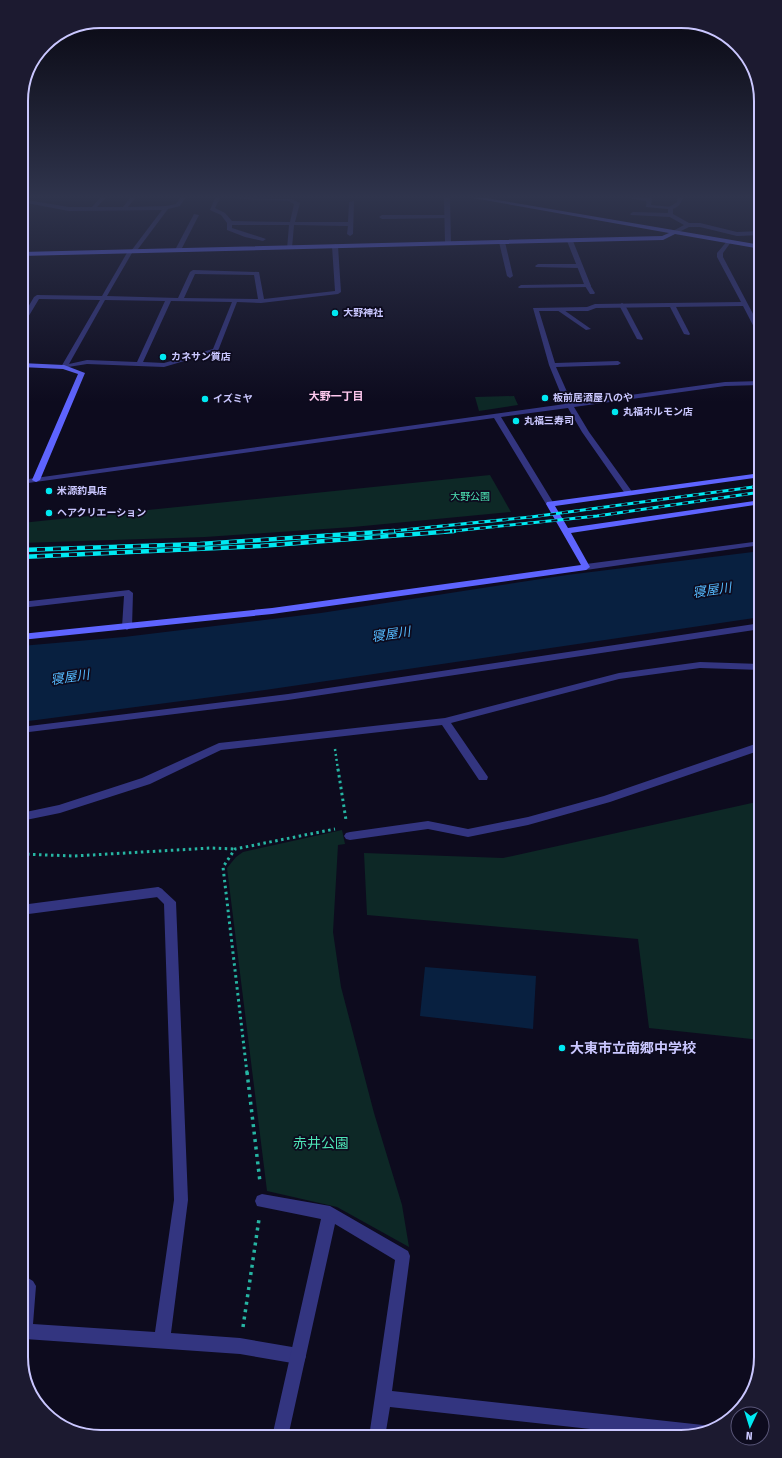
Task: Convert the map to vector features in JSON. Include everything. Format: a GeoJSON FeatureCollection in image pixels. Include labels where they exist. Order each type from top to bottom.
{"type":"FeatureCollection","features":[{"type":"Feature","properties":{"kind":"street"},"geometry":{"type":"LineString","coordinates":[[64,366],[123,266]]}},
{"type":"Feature","properties":{"kind":"street"},"geometry":{"type":"LineString","coordinates":[[28,313],[38,297],[261,301],[338,292],[336,266]]}},
{"type":"Feature","properties":{"kind":"street"},"geometry":{"type":"LineString","coordinates":[[508,266],[510,276]]}},
{"type":"Feature","properties":{"kind":"street"},"geometry":{"type":"LineString","coordinates":[[580,266],[592,293]]}},
{"type":"Feature","properties":{"kind":"street"},"geometry":{"type":"LineString","coordinates":[[725,266],[754,321]]}},
{"type":"Feature","properties":{"kind":"street"},"geometry":{"type":"LineString","coordinates":[[180,300],[193,272],[257,273],[261,301]]}},
{"type":"Feature","properties":{"kind":"street"},"geometry":{"type":"LineString","coordinates":[[521,287],[588,286]]}},
{"type":"Feature","properties":{"kind":"street"},"geometry":{"type":"LineString","coordinates":[[139,364],[169,300]]}},
{"type":"Feature","properties":{"kind":"street"},"geometry":{"type":"LineString","coordinates":[[28,365],[64,366],[87,362],[164,365],[216,350],[235,301]]}},
{"type":"Feature","properties":{"kind":"street"},"geometry":{"type":"LineString","coordinates":[[629,493],[568,406],[557,380],[535,309],[588,309],[595,306],[746,304]]}},
{"type":"Feature","properties":{"kind":"street"},"geometry":{"type":"LineString","coordinates":[[672,305],[687,334]]}},
{"type":"Feature","properties":{"kind":"street"},"geometry":{"type":"LineString","coordinates":[[622,306],[640,339]]}},
{"type":"Feature","properties":{"kind":"street"},"geometry":{"type":"LineString","coordinates":[[558,309],[588,329]]}},
{"type":"Feature","properties":{"kind":"street"},"geometry":{"type":"LineString","coordinates":[[552,365],[618,362]]}},
{"type":"Feature","properties":{"kind":"street"},"geometry":{"type":"LineString","coordinates":[[36,480],[82,373],[64,366]]}},
{"type":"Feature","properties":{"kind":"street"},"geometry":{"type":"LineString","coordinates":[[28,481],[725,384],[754,383]]}},
{"type":"Feature","properties":{"kind":"street"},"geometry":{"type":"LineString","coordinates":[[496,416],[550,504],[586,567]]}},
{"type":"Feature","properties":{"kind":"street"},"geometry":{"type":"LineString","coordinates":[[550,504],[754,476]]}},
{"type":"Feature","properties":{"kind":"street"},"geometry":{"type":"LineString","coordinates":[[566,531],[754,503]]}},
{"type":"Feature","properties":{"kind":"street"},"geometry":{"type":"LineString","coordinates":[[28,636],[272,611],[754,544]]}},
{"type":"Feature","properties":{"kind":"street"},"geometry":{"type":"LineString","coordinates":[[28,604],[129,593],[127,627]]}},
{"type":"Feature","properties":{"kind":"street"},"geometry":{"type":"LineString","coordinates":[[28,729],[288,698],[754,627]]}},
{"type":"Feature","properties":{"kind":"street"},"geometry":{"type":"LineString","coordinates":[[28,816],[60,809],[146,781],[219,747],[445,722],[619,676],[700,665],[754,667]]}},
{"type":"Feature","properties":{"kind":"street"},"geometry":{"type":"LineString","coordinates":[[445,722],[483,777]]}},
{"type":"Feature","properties":{"kind":"street"},"geometry":{"type":"LineString","coordinates":[[348,831],[428,826],[468,833],[528,821],[606,799],[754,748]]}},
{"type":"Feature","properties":{"kind":"street"},"geometry":{"type":"LineString","coordinates":[[28,909],[158,892],[170,902],[181,1200],[162,1340]]}},
{"type":"Feature","properties":{"kind":"street"},"geometry":{"type":"LineString","coordinates":[[262,1201],[330,1213],[403,1256],[378,1430]]}},
{"type":"Feature","properties":{"kind":"street"},"geometry":{"type":"LineString","coordinates":[[282,1430],[330,1213]]}},
{"type":"Feature","properties":{"kind":"street"},"geometry":{"type":"LineString","coordinates":[[28,1331],[240,1346],[298,1356]]}},
{"type":"Feature","properties":{"kind":"street"},"geometry":{"type":"LineString","coordinates":[[384,1398],[674,1430]]}},
{"type":"Feature","properties":{"kind":"path"},"geometry":{"type":"LineString","coordinates":[[28,854],[74,856],[211,848],[235,849],[348,831],[332,735]]}},
{"type":"Feature","properties":{"kind":"path"},"geometry":{"type":"LineString","coordinates":[[235,849],[223,867],[262,1201],[240,1346]]}},
{"type":"Feature","properties":{"kind":"green space"},"geometry":{"type":"Polygon","coordinates":[[[514,396],[518,405],[479,411],[475,397],[514,396]]]}},
{"type":"Feature","properties":{"kind":"green space","name":"大野公園"},"geometry":{"type":"Polygon","coordinates":[[[490,475],[511,512],[353,527],[205,537],[28,543],[28,522],[490,475]]]}},
{"type":"Feature","properties":{"kind":"green space"},"geometry":{"type":"Polygon","coordinates":[[[754,803],[754,1039],[649,1028],[638,939],[367,915],[364,853],[503,858],[754,803]]]}},
{"type":"Feature","properties":{"kind":"green space","name":"赤井公園"},"geometry":{"type":"Polygon","coordinates":[[[342,830],[345,844],[338,845],[333,932],[341,987],[374,1113],[402,1205],[409,1247],[337,1207],[267,1191],[227,868],[236,857],[243,852],[342,830]]]}},
{"type":"Feature","properties":{"kind":"water","name":"寝屋川"},"geometry":{"type":"Polygon","coordinates":[[[754,552],[754,618],[265,690],[28,721],[28,645],[124,637],[321,613],[567,575],[754,552]]]}},
{"type":"Feature","properties":{"kind":"water"},"geometry":{"type":"Polygon","coordinates":[[[425,967],[536,976],[533,1029],[420,1016],[425,967]]]}},
{"type":"Feature","properties":{"kind":"railway"},"geometry":{"type":"LineString","coordinates":[[391,531],[531,517],[754,487]]}},
{"type":"Feature","properties":{"kind":"railway"},"geometry":{"type":"LineString","coordinates":[[452,531],[597,516],[754,493]]}},
{"type":"Feature","properties":{"kind":"railway"},"geometry":{"type":"LineString","coordinates":[[28,550],[200,544],[391,531]]}},
{"type":"Feature","properties":{"kind":"railway"},"geometry":{"type":"LineString","coordinates":[[383,532],[391,531]]}},
{"type":"Feature","properties":{"kind":"railway"},"geometry":{"type":"LineString","coordinates":[[28,557],[260,546],[452,531]]}},
{"type":"Feature","properties":{"kind":"railway"},"geometry":{"type":"LineString","coordinates":[[444,532],[452,531]]}},
{"type":"Feature","properties":{"kind":"place","name":"大野神社"},"geometry":{"type":"Point","coordinates":[335,313]}},
{"type":"Feature","properties":{"kind":"place","name":"カネサン質店"},"geometry":{"type":"Point","coordinates":[163,357]}},
{"type":"Feature","properties":{"kind":"place","name":"板前居酒屋八のや"},"geometry":{"type":"Point","coordinates":[545,398]}},
{"type":"Feature","properties":{"kind":"place","name":"イズミヤ"},"geometry":{"type":"Point","coordinates":[205,399]}},
{"type":"Feature","properties":{"kind":"place","name":"丸福ホルモン店"},"geometry":{"type":"Point","coordinates":[615,412]}},
{"type":"Feature","properties":{"kind":"place","name":"丸福三寿司"},"geometry":{"type":"Point","coordinates":[516,421]}},
{"type":"Feature","properties":{"kind":"place","name":"米源釣具店"},"geometry":{"type":"Point","coordinates":[49,491]}},
{"type":"Feature","properties":{"kind":"place","name":"ヘアクリエーション"},"geometry":{"type":"Point","coordinates":[49,513]}},
{"type":"Feature","properties":{"kind":"place","name":"大東市立南郷中学校"},"geometry":{"type":"Point","coordinates":[562,1048]}},
{"type":"Feature","properties":{"kind":"district","name":"大野一丁目"},"geometry":{"type":"Point","coordinates":[336,396]}}]}
